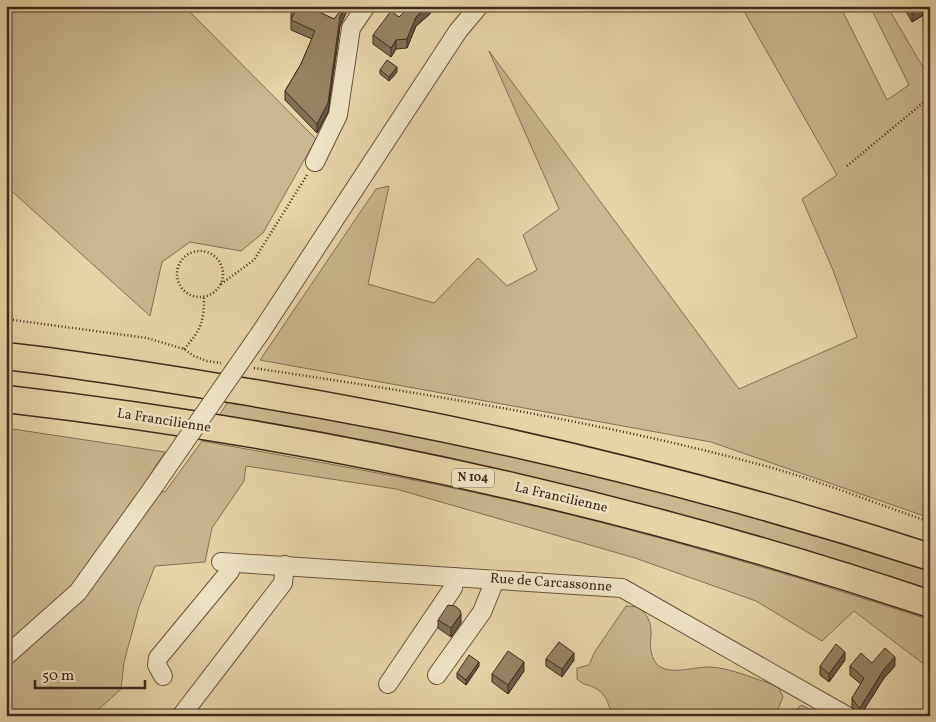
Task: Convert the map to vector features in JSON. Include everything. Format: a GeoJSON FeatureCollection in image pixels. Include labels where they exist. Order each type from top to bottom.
{"type":"FeatureCollection","features":[{"type":"Feature","properties":{"kind":"highway"},"geometry":{"type":"LineString","coordinates":[[6,356],[164,378],[297,400],[561,454],[696,488],[930,558]]}},
{"type":"Feature","properties":{"kind":"highway","name":"La Francilienne"},"geometry":{"type":"LineString","coordinates":[[6,399],[155,419],[284,440],[551,494],[804,563],[930,604]]}},
{"type":"Feature","properties":{"kind":"street"},"geometry":{"type":"LineString","coordinates":[[315,162],[338,116],[351,28],[366,6]]}},
{"type":"Feature","properties":{"kind":"street"},"geometry":{"type":"LineString","coordinates":[[6,656],[78,592],[261,332],[458,31],[479,6]]}},
{"type":"Feature","properties":{"kind":"street","name":"Rue de Carcassonne"},"geometry":{"type":"LineString","coordinates":[[163,676],[157,665],[158,658],[230,571],[226,562],[285,565],[622,588],[847,716]]}},
{"type":"Feature","properties":{"kind":"street"},"geometry":{"type":"LineString","coordinates":[[181,716],[283,583],[285,565]]}},
{"type":"Feature","properties":{"kind":"street"},"geometry":{"type":"LineString","coordinates":[[388,684],[453,588],[455,577]]}},
{"type":"Feature","properties":{"kind":"street"},"geometry":{"type":"LineString","coordinates":[[437,675],[482,612],[495,580]]}},
{"type":"Feature","properties":{"kind":"path"},"geometry":{"type":"LineString","coordinates":[[848,166],[930,97]]}},
{"type":"Feature","properties":{"kind":"path"},"geometry":{"type":"LineString","coordinates":[[221,284],[222,268],[214,256],[199,251],[184,257],[177,270],[179,284],[189,295],[204,297],[211,295],[221,284],[254,260],[315,162]]}},
{"type":"Feature","properties":{"kind":"path"},"geometry":{"type":"LineString","coordinates":[[184,349],[197,335],[204,318],[204,297]]}},
{"type":"Feature","properties":{"kind":"path"},"geometry":{"type":"LineString","coordinates":[[6,319],[147,338],[184,349],[194,356],[225,364]]}},
{"type":"Feature","properties":{"kind":"path"},"geometry":{"type":"LineString","coordinates":[[251,368],[358,383],[615,429],[771,467],[930,522]]}},
{"type":"Feature","properties":{"kind":"shaded area"},"geometry":{"type":"Polygon","coordinates":[[[6,6],[184,6],[316,139],[263,233],[241,251],[190,242],[162,262],[150,316],[6,186],[6,6]]]}},
{"type":"Feature","properties":{"kind":"shaded area"},"geometry":{"type":"Polygon","coordinates":[[[741,6],[840,6],[887,100],[909,85],[870,6],[887,6],[930,79],[930,518],[711,442],[260,360],[376,189],[389,186],[368,284],[434,303],[478,258],[507,286],[537,270],[523,235],[559,209],[489,51],[739,389],[857,337],[833,270],[802,199],[837,175],[741,6]]]}},
{"type":"Feature","properties":{"kind":"shaded area"},"geometry":{"type":"Polygon","coordinates":[[[232,396],[360,422],[670,491],[930,567],[930,594],[216,420],[232,396]]]}},
{"type":"Feature","properties":{"kind":"shaded area"},"geometry":{"type":"Polygon","coordinates":[[[6,428],[165,452],[142,487],[165,492],[202,441],[439,485],[569,514],[776,571],[930,620],[930,669],[854,611],[822,641],[756,601],[635,558],[396,489],[246,466],[244,481],[212,528],[205,562],[155,566],[139,607],[124,662],[121,689],[99,709],[82,716],[6,716],[6,428]]]}},
{"type":"Feature","properties":{"kind":"shaded area"},"geometry":{"type":"Polygon","coordinates":[[[626,606],[639,607],[646,614],[651,628],[651,653],[658,665],[664,669],[671,670],[708,667],[734,671],[778,686],[783,697],[775,716],[612,716],[602,693],[577,679],[577,668],[589,665],[594,653],[626,606]]]}},
{"type":"Feature","properties":{"kind":"shaded area"},"geometry":{"type":"Polygon","coordinates":[[[801,705],[826,716],[794,716],[794,713],[801,705]]]}},
{"type":"Feature","properties":{"kind":"building"},"geometry":{"type":"Polygon","coordinates":[[[292,6],[317,6],[315,10],[334,19],[345,6],[340,17],[328,103],[317,124],[285,91],[301,64],[315,31],[291,20],[295,11],[291,9],[292,6]]]}},
{"type":"Feature","properties":{"kind":"building"},"geometry":{"type":"Polygon","coordinates":[[[410,6],[428,6],[416,17],[407,39],[396,40],[391,48],[373,35],[391,11],[399,17],[410,6]]]}},
{"type":"Feature","properties":{"kind":"building"},"geometry":{"type":"Polygon","coordinates":[[[908,6],[922,6],[912,13],[908,6]]]}},
{"type":"Feature","properties":{"kind":"building"},"geometry":{"type":"Polygon","coordinates":[[[387,60],[397,67],[389,77],[380,70],[387,60]]]}},
{"type":"Feature","properties":{"kind":"building"},"geometry":{"type":"Polygon","coordinates":[[[448,605],[455,606],[460,610],[461,614],[451,628],[438,620],[448,605]]]}},
{"type":"Feature","properties":{"kind":"building"},"geometry":{"type":"Polygon","coordinates":[[[559,642],[574,653],[562,669],[546,659],[559,642]]]}},
{"type":"Feature","properties":{"kind":"building"},"geometry":{"type":"Polygon","coordinates":[[[836,644],[845,652],[829,674],[820,666],[836,644]]]}},
{"type":"Feature","properties":{"kind":"building"},"geometry":{"type":"Polygon","coordinates":[[[885,648],[895,657],[884,669],[860,708],[852,698],[864,678],[850,666],[861,653],[872,663],[885,648]]]}},
{"type":"Feature","properties":{"kind":"building"},"geometry":{"type":"Polygon","coordinates":[[[508,651],[524,662],[508,685],[492,674],[508,651]]]}},
{"type":"Feature","properties":{"kind":"building"},"geometry":{"type":"Polygon","coordinates":[[[469,655],[479,662],[466,680],[457,673],[469,655]]]}}]}
